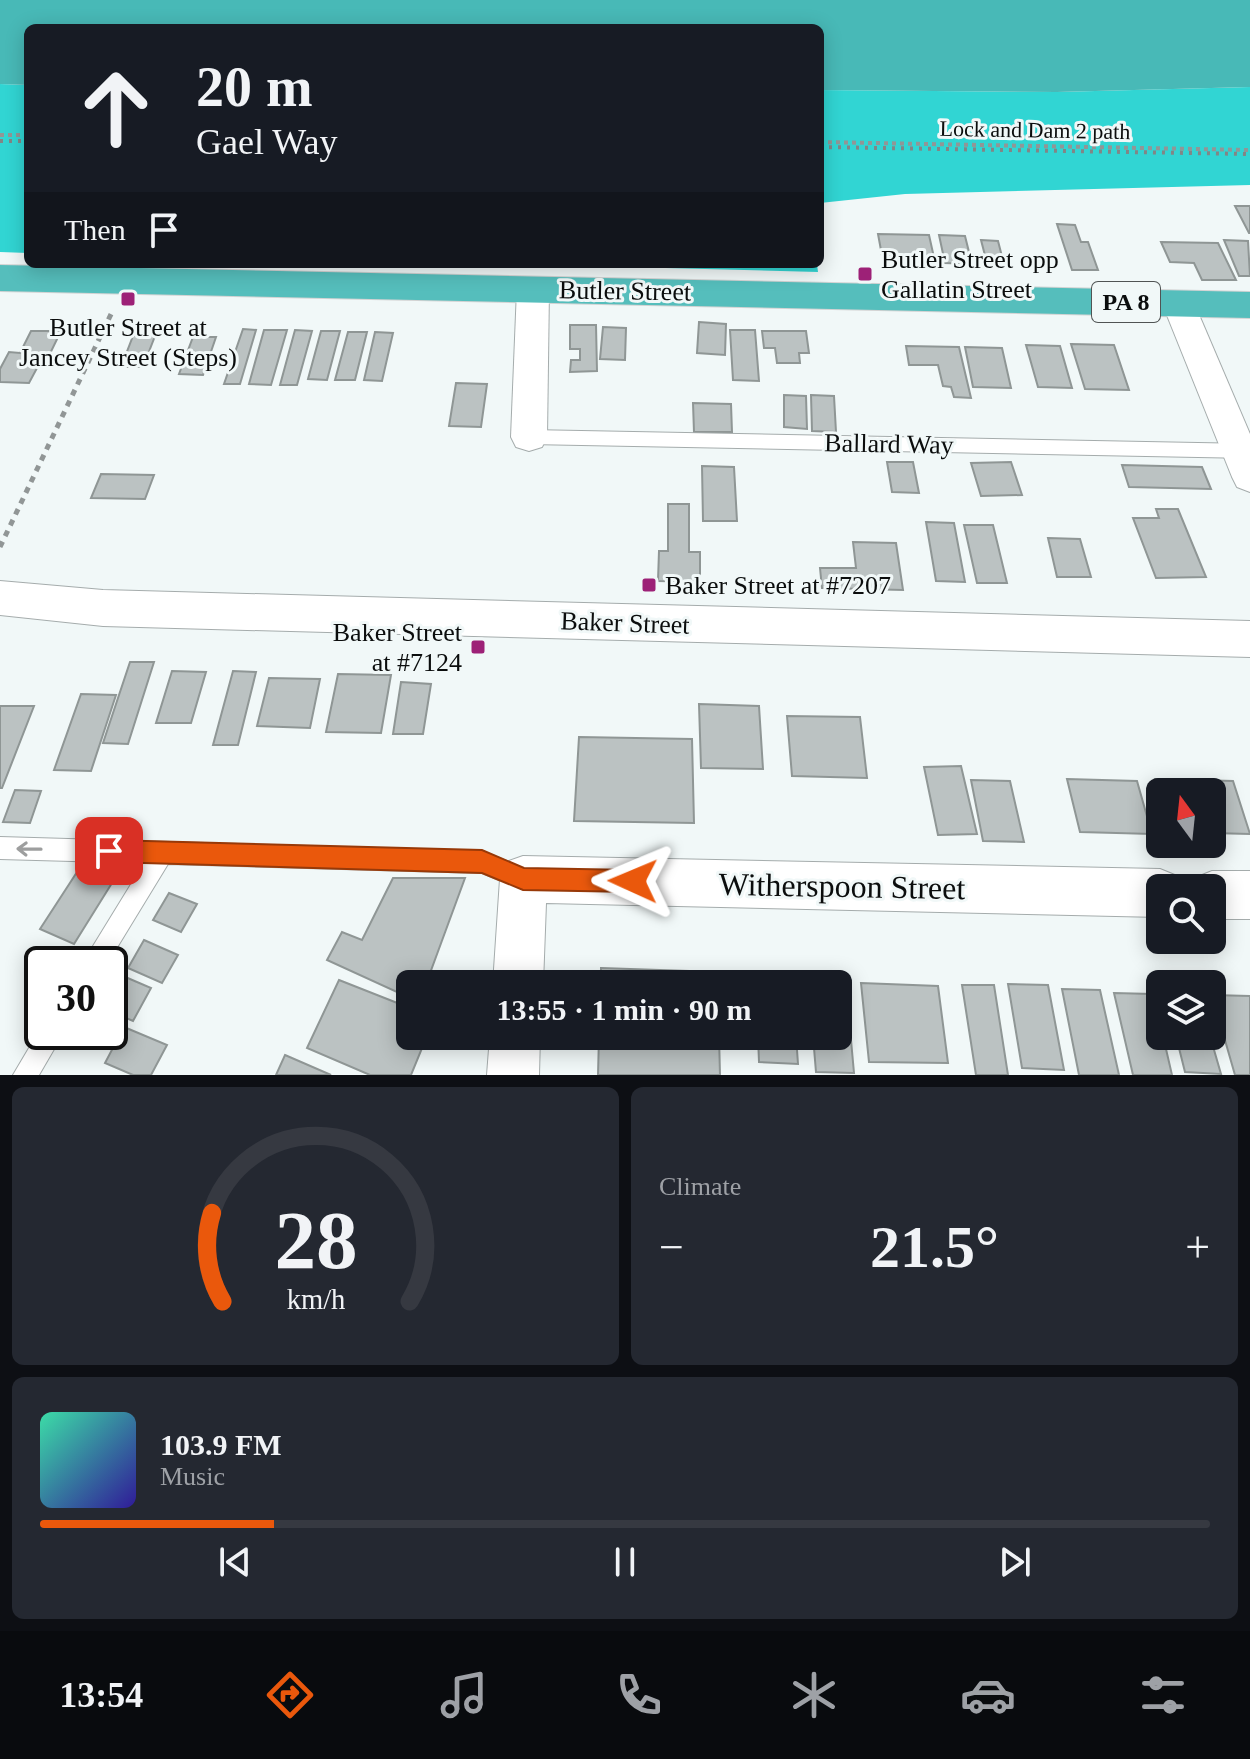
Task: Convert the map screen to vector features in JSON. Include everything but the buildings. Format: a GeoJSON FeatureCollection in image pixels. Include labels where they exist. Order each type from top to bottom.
{"type":"FeatureCollection","features":[{"type":"Feature","properties":{"kind":"highway","name":"Butler Street"},"geometry":{"type":"LineString","coordinates":[[0,278],[1250,305]]}},
{"type":"Feature","properties":{"kind":"street"},"geometry":{"type":"LineString","coordinates":[[529,437],[533,289]]}},
{"type":"Feature","properties":{"kind":"street"},"geometry":{"type":"LineString","coordinates":[[1178,303],[1246,460]]}},
{"type":"Feature","properties":{"kind":"street","name":"Baker Street"},"geometry":{"type":"LineString","coordinates":[[0,598],[103,608],[1250,639]]}},
{"type":"Feature","properties":{"kind":"street"},"geometry":{"type":"LineString","coordinates":[[519,970],[523,879]]}},
{"type":"Feature","properties":{"kind":"street","name":"Witherspoon Street"},"geometry":{"type":"LineString","coordinates":[[523,879],[1146,893]]}},
{"type":"Feature","properties":{"kind":"street"},"geometry":{"type":"LineString","coordinates":[[1226,895],[1250,895]]}},
{"type":"Feature","properties":{"kind":"street"},"geometry":{"type":"LineString","coordinates":[[513,1075],[514,1050]]}},
{"type":"Feature","properties":{"kind":"lane","name":"Ballard Way"},"geometry":{"type":"LineString","coordinates":[[529,437],[1246,460]]}},
{"type":"Feature","properties":{"kind":"lane"},"geometry":{"type":"LineString","coordinates":[[0,848],[482,862],[523,879]]}},
{"type":"Feature","properties":{"kind":"lane"},"geometry":{"type":"LineString","coordinates":[[105,946],[163,852]]}},
{"type":"Feature","properties":{"kind":"lane"},"geometry":{"type":"LineString","coordinates":[[25,1075],[41,1050]]}},
{"type":"Feature","properties":{"kind":"path"},"geometry":{"type":"LineString","coordinates":[[0,135],[24,135]]}},
{"type":"Feature","properties":{"kind":"path","name":"Lock and Dam 2 path"},"geometry":{"type":"LineString","coordinates":[[824,142],[1250,150]]}},
{"type":"Feature","properties":{"kind":"path"},"geometry":{"type":"LineString","coordinates":[[0,547],[127,281]]}},
{"type":"Feature","properties":{"kind":"shaded area"},"geometry":{"type":"Polygon","coordinates":[[[0,0],[1250,0],[1250,87],[1057,92],[824,90],[824,24],[24,24],[24,85],[0,84],[0,0]]]}},
{"type":"Feature","properties":{"kind":"shaded area"},"geometry":{"type":"Polygon","coordinates":[[[0,84],[24,85],[24,253],[0,252],[0,84]]]}},
{"type":"Feature","properties":{"kind":"shaded area"},"geometry":{"type":"Polygon","coordinates":[[[1250,87],[1250,185],[905,194],[824,203],[824,90],[1057,92],[1250,87]]]}},
{"type":"Feature","properties":{"kind":"shaded area"},"geometry":{"type":"Polygon","coordinates":[[[662,268],[818,268],[818,272],[662,268]]]}},
{"type":"Feature","properties":{"kind":"railway"},"geometry":{"type":"LineString","coordinates":[[0,141],[24,141]]}},
{"type":"Feature","properties":{"kind":"railway"},"geometry":{"type":"LineString","coordinates":[[824,147],[1250,154]]}},
{"type":"Feature","properties":{"kind":"place","name":"Butler Street opp Gallatin Street"},"geometry":{"type":"Point","coordinates":[865,274]}},
{"type":"Feature","properties":{"kind":"place","name":"Butler Street at Jancey Street (Steps)"},"geometry":{"type":"Point","coordinates":[128,299]}},
{"type":"Feature","properties":{"kind":"place","name":"Baker Street at #7207"},"geometry":{"type":"Point","coordinates":[649,585]}},
{"type":"Feature","properties":{"kind":"place","name":"Baker Street at #7124"},"geometry":{"type":"Point","coordinates":[478,647]}},
{"type":"Feature","properties":{"kind":"route"},"geometry":{"type":"LineString","coordinates":[[109,851],[482,862],[523,879],[633,881]]}}]}
